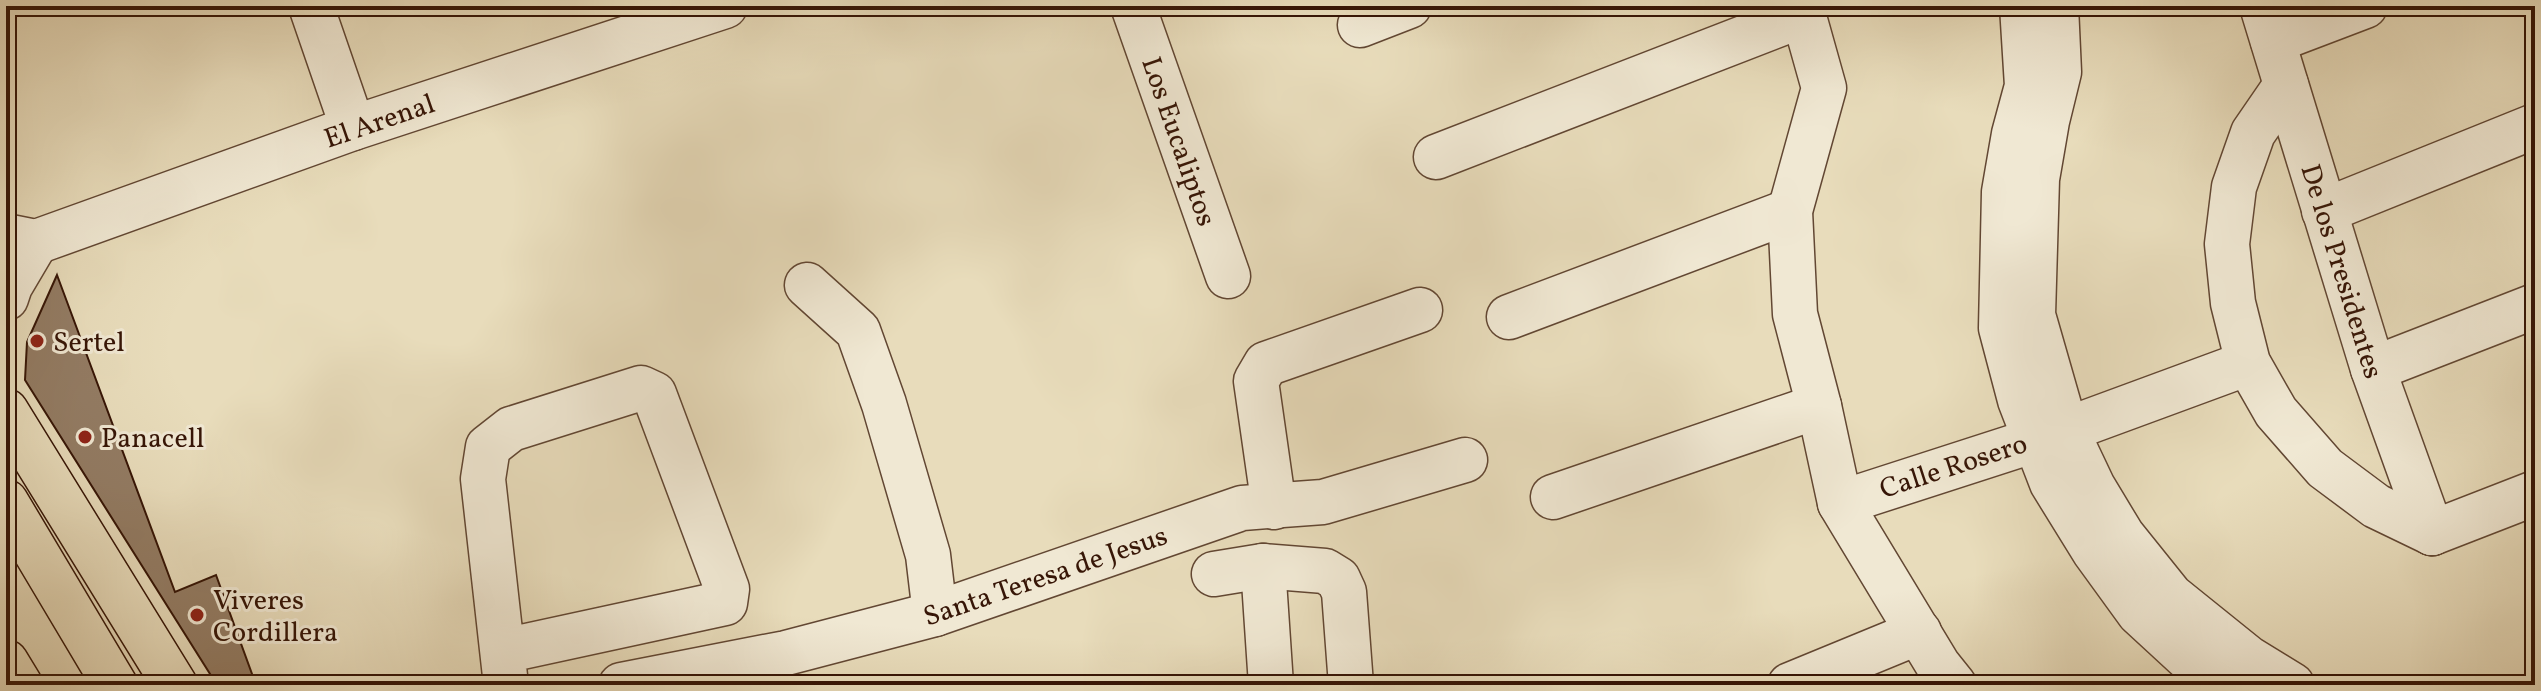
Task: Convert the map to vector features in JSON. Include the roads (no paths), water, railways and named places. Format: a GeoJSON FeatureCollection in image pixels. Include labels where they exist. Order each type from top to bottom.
{"type":"FeatureCollection","features":[{"type":"Feature","properties":{"kind":"main road"},"geometry":{"type":"LineString","coordinates":[[6,411],[175,685]]}},
{"type":"Feature","properties":{"kind":"main road"},"geometry":{"type":"LineString","coordinates":[[6,502],[115,685]]}},
{"type":"Feature","properties":{"kind":"main road"},"geometry":{"type":"LineString","coordinates":[[6,662],[20,685]]}},
{"type":"Feature","properties":{"kind":"street"},"geometry":{"type":"LineString","coordinates":[[311,6],[353,128]]}},
{"type":"Feature","properties":{"kind":"street","name":"El Arenal"},"geometry":{"type":"LineString","coordinates":[[6,298],[21,239],[725,6]]}},
{"type":"Feature","properties":{"kind":"street","name":"Los Eucaliptos"},"geometry":{"type":"LineString","coordinates":[[1133,6],[1228,276]]}},
{"type":"Feature","properties":{"kind":"street"},"geometry":{"type":"LineString","coordinates":[[1360,25],[1409,6]]}},
{"type":"Feature","properties":{"kind":"street"},"geometry":{"type":"LineString","coordinates":[[2022,6],[2027,86],[2014,134],[2022,176],[2033,315],[2050,434],[2093,487],[2122,535],[2232,676],[2292,685]]}},
{"type":"Feature","properties":{"kind":"street"},"geometry":{"type":"LineString","coordinates":[[2022,176],[2047,121],[2059,72],[2056,6]]}},
{"type":"Feature","properties":{"kind":"street"},"geometry":{"type":"LineString","coordinates":[[2267,24],[2365,6]]}},
{"type":"Feature","properties":{"kind":"street"},"geometry":{"type":"LineString","coordinates":[[1436,157],[1802,10],[1824,88],[1790,211],[1795,314],[1840,503],[1938,665],[1954,685]]}},
{"type":"Feature","properties":{"kind":"street","name":"De los Presidentes"},"geometry":{"type":"LineString","coordinates":[[2267,24],[2373,369],[2432,533]]}},
{"type":"Feature","properties":{"kind":"street"},"geometry":{"type":"LineString","coordinates":[[2286,85],[2253,133],[2234,187],[2227,244],[2233,303],[2248,363],[2276,412],[2325,468],[2376,506],[2432,533],[2535,493]]}},
{"type":"Feature","properties":{"kind":"street"},"geometry":{"type":"LineString","coordinates":[[2324,211],[2535,126]]}},
{"type":"Feature","properties":{"kind":"street"},"geometry":{"type":"LineString","coordinates":[[1509,317],[1790,211]]}},
{"type":"Feature","properties":{"kind":"street"},"geometry":{"type":"LineString","coordinates":[[807,285],[858,331],[884,404],[928,555],[935,614]]}},
{"type":"Feature","properties":{"kind":"street"},"geometry":{"type":"LineString","coordinates":[[2373,369],[2535,306]]}},
{"type":"Feature","properties":{"kind":"street"},"geometry":{"type":"LineString","coordinates":[[1274,507],[1256,381],[1266,364],[1420,310]]}},
{"type":"Feature","properties":{"kind":"street","name":"Calle Rosero"},"geometry":{"type":"LineString","coordinates":[[1840,503],[2050,434],[2248,363]]}},
{"type":"Feature","properties":{"kind":"street"},"geometry":{"type":"LineString","coordinates":[[641,388],[654,394],[727,589],[725,603],[504,668],[483,479],[488,447],[511,429],[526,424],[641,388]]}},
{"type":"Feature","properties":{"kind":"street"},"geometry":{"type":"LineString","coordinates":[[1553,497],[1819,406]]}},
{"type":"Feature","properties":{"kind":"street","name":"Santa Teresa de Jesus"},"geometry":{"type":"LineString","coordinates":[[621,685],[788,669],[935,614],[1242,508],[1323,502],[1465,460]]}},
{"type":"Feature","properties":{"kind":"street"},"geometry":{"type":"LineString","coordinates":[[1263,566],[1271,685]]}},
{"type":"Feature","properties":{"kind":"street"},"geometry":{"type":"LineString","coordinates":[[1214,574],[1263,566],[1325,571],[1338,579],[1344,592],[1351,685]]}},
{"type":"Feature","properties":{"kind":"street"},"geometry":{"type":"LineString","coordinates":[[1790,685],[1919,632]]}},
{"type":"Feature","properties":{"kind":"place","name":"Sertel"},"geometry":{"type":"Point","coordinates":[37,341]}},
{"type":"Feature","properties":{"kind":"place","name":"Panacell"},"geometry":{"type":"Point","coordinates":[85,437]}},
{"type":"Feature","properties":{"kind":"place","name":"Viveres Cordillera"},"geometry":{"type":"Point","coordinates":[197,615]}}]}
